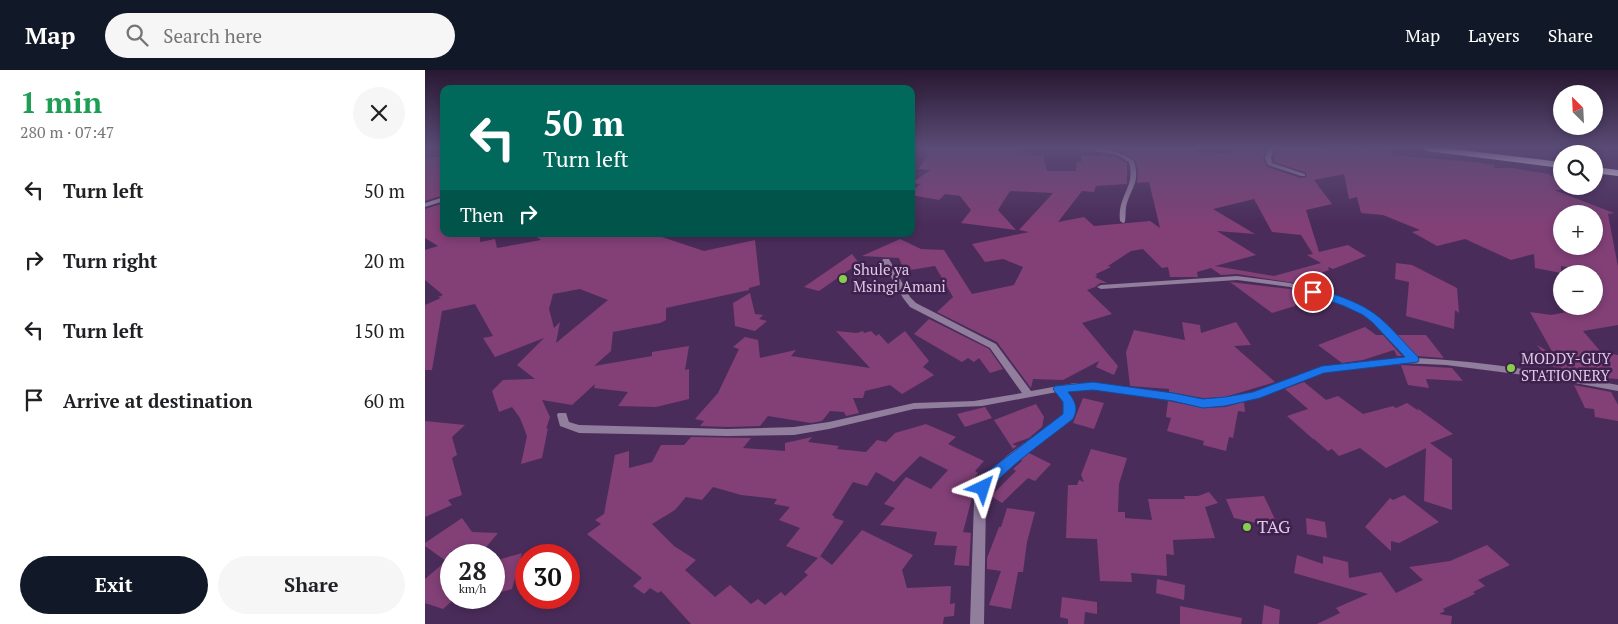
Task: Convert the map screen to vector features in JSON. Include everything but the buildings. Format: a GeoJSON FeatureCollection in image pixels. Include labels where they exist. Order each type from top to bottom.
{"type":"FeatureCollection","features":[{"type":"Feature","properties":{"kind":"street"},"geometry":{"type":"LineString","coordinates":[[1123,220],[1121,212],[1123,203],[1134,182],[1133,174]]}},
{"type":"Feature","properties":{"kind":"street"},"geometry":{"type":"LineString","coordinates":[[425,205],[440,200]]}},
{"type":"Feature","properties":{"kind":"street"},"geometry":{"type":"LineString","coordinates":[[886,261],[913,305],[993,346],[1028,394]]}},
{"type":"Feature","properties":{"kind":"street"},"geometry":{"type":"LineString","coordinates":[[1101,287],[1237,278],[1253,278],[1296,285],[1367,313],[1376,320],[1413,360]]}},
{"type":"Feature","properties":{"kind":"street"},"geometry":{"type":"LineString","coordinates":[[561,415],[564,424],[579,429],[777,432],[817,429],[934,404],[967,405],[1059,389],[1093,386],[1203,403],[1225,402],[1255,396],[1322,370],[1413,360],[1445,362],[1548,375],[1618,388]]}},
{"type":"Feature","properties":{"kind":"street"},"geometry":{"type":"LineString","coordinates":[[977,624],[980,501],[983,488],[992,476],[1008,462],[1069,416],[1071,409],[1069,401],[1059,389]]}},
{"type":"Feature","properties":{"kind":"place","name":"Shule ya Msingi Amani"},"geometry":{"type":"Point","coordinates":[843,279]}},
{"type":"Feature","properties":{"kind":"place","name":"MODDY-GUY STATIONERY"},"geometry":{"type":"Point","coordinates":[1511,368]}},
{"type":"Feature","properties":{"kind":"place","name":"TAG"},"geometry":{"type":"Point","coordinates":[1247,527]}},
{"type":"Feature","properties":{"kind":"route"},"geometry":{"type":"LineString","coordinates":[[983,488],[992,476],[1008,462],[1069,416],[1071,409],[1069,401],[1059,389],[1075,386],[1093,386],[1203,403],[1225,402],[1255,396],[1322,370],[1413,360],[1376,320],[1367,313],[1348,304],[1313,292]]}}]}
